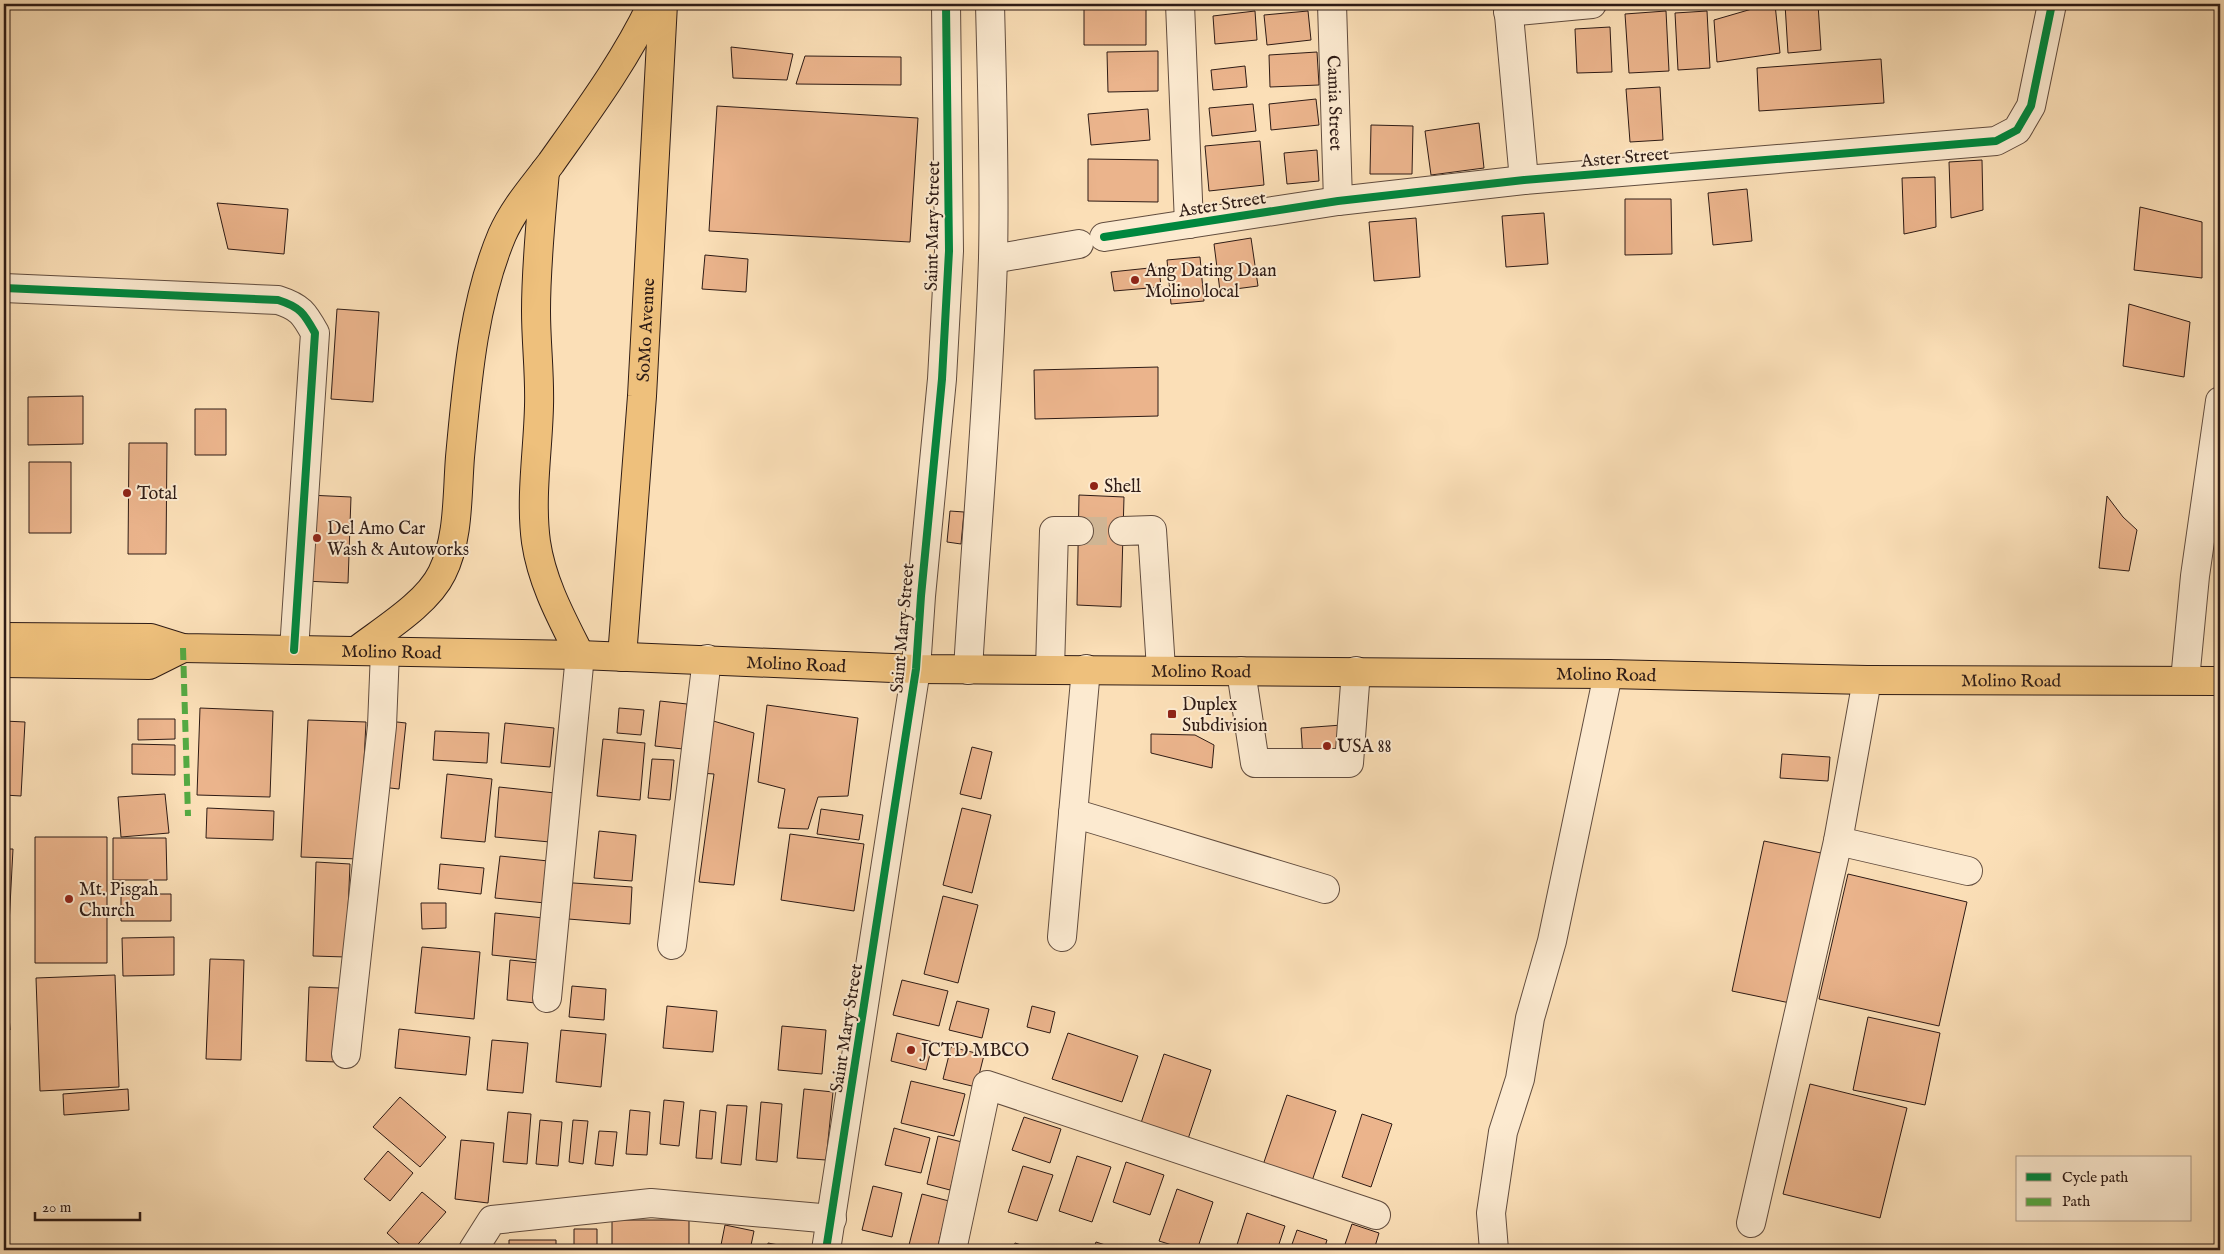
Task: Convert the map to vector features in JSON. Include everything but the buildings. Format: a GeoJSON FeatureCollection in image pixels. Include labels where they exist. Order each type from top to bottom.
{"type":"FeatureCollection","features":[{"type":"Feature","properties":{"kind":"main road"},"geometry":{"type":"LineString","coordinates":[[356,651],[416,605],[432,590],[442,573],[450,550],[454,528],[465,406],[483,293],[495,253],[503,233],[523,198],[545,171],[601,92],[626,52],[652,4]]}},
{"type":"Feature","properties":{"kind":"main road","name":"SoMo Avenue"},"geometry":{"type":"LineString","coordinates":[[622,657],[642,396],[663,4]]}},
{"type":"Feature","properties":{"kind":"main road"},"geometry":{"type":"LineString","coordinates":[[545,171],[537,255],[536,313],[539,405],[534,510],[536,542],[549,592],[580,655]]}},
{"type":"Feature","properties":{"kind":"main road","name":"Molino Road"},"geometry":{"type":"LineString","coordinates":[[4,619],[97,638]]}},
{"type":"Feature","properties":{"kind":"main road","name":"Molino Road"},"geometry":{"type":"LineString","coordinates":[[4,637],[150,638],[182,648],[580,655],[916,669],[1160,669],[1608,674],[1867,680],[2220,681]]}},
{"type":"Feature","properties":{"kind":"main road","name":"Molino Road"},"geometry":{"type":"LineString","coordinates":[[4,663],[149,665],[182,648]]}},
{"type":"Feature","properties":{"kind":"street","name":"Saint Mary Street"},"geometry":{"type":"LineString","coordinates":[[826,1250],[916,669],[942,379],[949,251],[946,4]]}},
{"type":"Feature","properties":{"kind":"street"},"geometry":{"type":"LineString","coordinates":[[968,670],[979,520],[993,259],[994,185],[990,4]]}},
{"type":"Feature","properties":{"kind":"street"},"geometry":{"type":"LineString","coordinates":[[1180,4],[1189,224]]}},
{"type":"Feature","properties":{"kind":"street","name":"Camia Street"},"geometry":{"type":"LineString","coordinates":[[1332,4],[1338,201]]}},
{"type":"Feature","properties":{"kind":"street"},"geometry":{"type":"LineString","coordinates":[[1524,180],[1508,8],[1592,4]]}},
{"type":"Feature","properties":{"kind":"street","name":"Aster Street"},"geometry":{"type":"LineString","coordinates":[[993,259],[1092,240],[1338,201],[1524,180],[1996,141],[2017,130],[2031,106],[2052,4]]}},
{"type":"Feature","properties":{"kind":"street"},"geometry":{"type":"LineString","coordinates":[[4,288],[278,300],[296,306],[307,318],[314,333],[294,650]]}},
{"type":"Feature","properties":{"kind":"street"},"geometry":{"type":"LineString","coordinates":[[2185,680],[2210,547],[2220,401]]}},
{"type":"Feature","properties":{"kind":"street"},"geometry":{"type":"LineString","coordinates":[[1050,669],[1054,530],[1078,531]]}},
{"type":"Feature","properties":{"kind":"street"},"geometry":{"type":"LineString","coordinates":[[1124,530],[1152,530],[1160,669]]}},
{"type":"Feature","properties":{"kind":"street"},"geometry":{"type":"LineString","coordinates":[[346,1054],[382,726],[385,651]]}},
{"type":"Feature","properties":{"kind":"street"},"geometry":{"type":"LineString","coordinates":[[548,998],[580,655]]}},
{"type":"Feature","properties":{"kind":"street"},"geometry":{"type":"LineString","coordinates":[[672,945],[708,659]]}},
{"type":"Feature","properties":{"kind":"street"},"geometry":{"type":"LineString","coordinates":[[1062,937],[1086,669]]}},
{"type":"Feature","properties":{"kind":"street"},"geometry":{"type":"LineString","coordinates":[[1241,671],[1255,763],[1350,763],[1356,672]]}},
{"type":"Feature","properties":{"kind":"street"},"geometry":{"type":"LineString","coordinates":[[1494,1250],[1491,1213],[1504,1132],[1520,1079],[1530,1018],[1552,941],[1608,674]]}},
{"type":"Feature","properties":{"kind":"street"},"geometry":{"type":"LineString","coordinates":[[1751,1223],[1838,841],[1867,680]]}},
{"type":"Feature","properties":{"kind":"street"},"geometry":{"type":"LineString","coordinates":[[1073,813],[1325,889]]}},
{"type":"Feature","properties":{"kind":"street"},"geometry":{"type":"LineString","coordinates":[[1838,841],[1968,871]]}},
{"type":"Feature","properties":{"kind":"street"},"geometry":{"type":"LineString","coordinates":[[952,1250],[987,1085],[1376,1215]]}},
{"type":"Feature","properties":{"kind":"street"},"geometry":{"type":"LineString","coordinates":[[473,1250],[492,1220],[651,1203],[832,1219]]}},
{"type":"Feature","properties":{"kind":"tunnel"},"geometry":{"type":"LineString","coordinates":[[1079,531],[1123,531]]}},
{"type":"Feature","properties":{"kind":"marked path"},"geometry":{"type":"LineString","coordinates":[[183,648],[188,816]]}},
{"type":"Feature","properties":{"kind":"cycle path"},"geometry":{"type":"LineString","coordinates":[[826,1250],[916,669],[921,596],[942,379],[949,251],[946,4]]}},
{"type":"Feature","properties":{"kind":"cycle path"},"geometry":{"type":"LineString","coordinates":[[1104,237],[1338,201],[1524,180],[1996,141],[2017,130],[2031,106],[2052,4]]}},
{"type":"Feature","properties":{"kind":"cycle path"},"geometry":{"type":"LineString","coordinates":[[4,288],[278,300],[292,305],[308,320],[315,333],[294,650]]}},
{"type":"Feature","properties":{"kind":"place","name":"Ang Dating Daan Molino local"},"geometry":{"type":"Point","coordinates":[1135,280]}},
{"type":"Feature","properties":{"kind":"place","name":"Shell"},"geometry":{"type":"Point","coordinates":[1094,486]}},
{"type":"Feature","properties":{"kind":"place","name":"Total"},"geometry":{"type":"Point","coordinates":[127,493]}},
{"type":"Feature","properties":{"kind":"place","name":"Del Amo Car Wash & Autoworks"},"geometry":{"type":"Point","coordinates":[317,538]}},
{"type":"Feature","properties":{"kind":"place","name":"Duplex Subdivision"},"geometry":{"type":"Point","coordinates":[1172,714]}},
{"type":"Feature","properties":{"kind":"place","name":"USA 88"},"geometry":{"type":"Point","coordinates":[1327,746]}},
{"type":"Feature","properties":{"kind":"place","name":"Mt. Pisgah Church"},"geometry":{"type":"Point","coordinates":[69,899]}},
{"type":"Feature","properties":{"kind":"place","name":"JCTD MBCO"},"geometry":{"type":"Point","coordinates":[911,1050]}}]}
